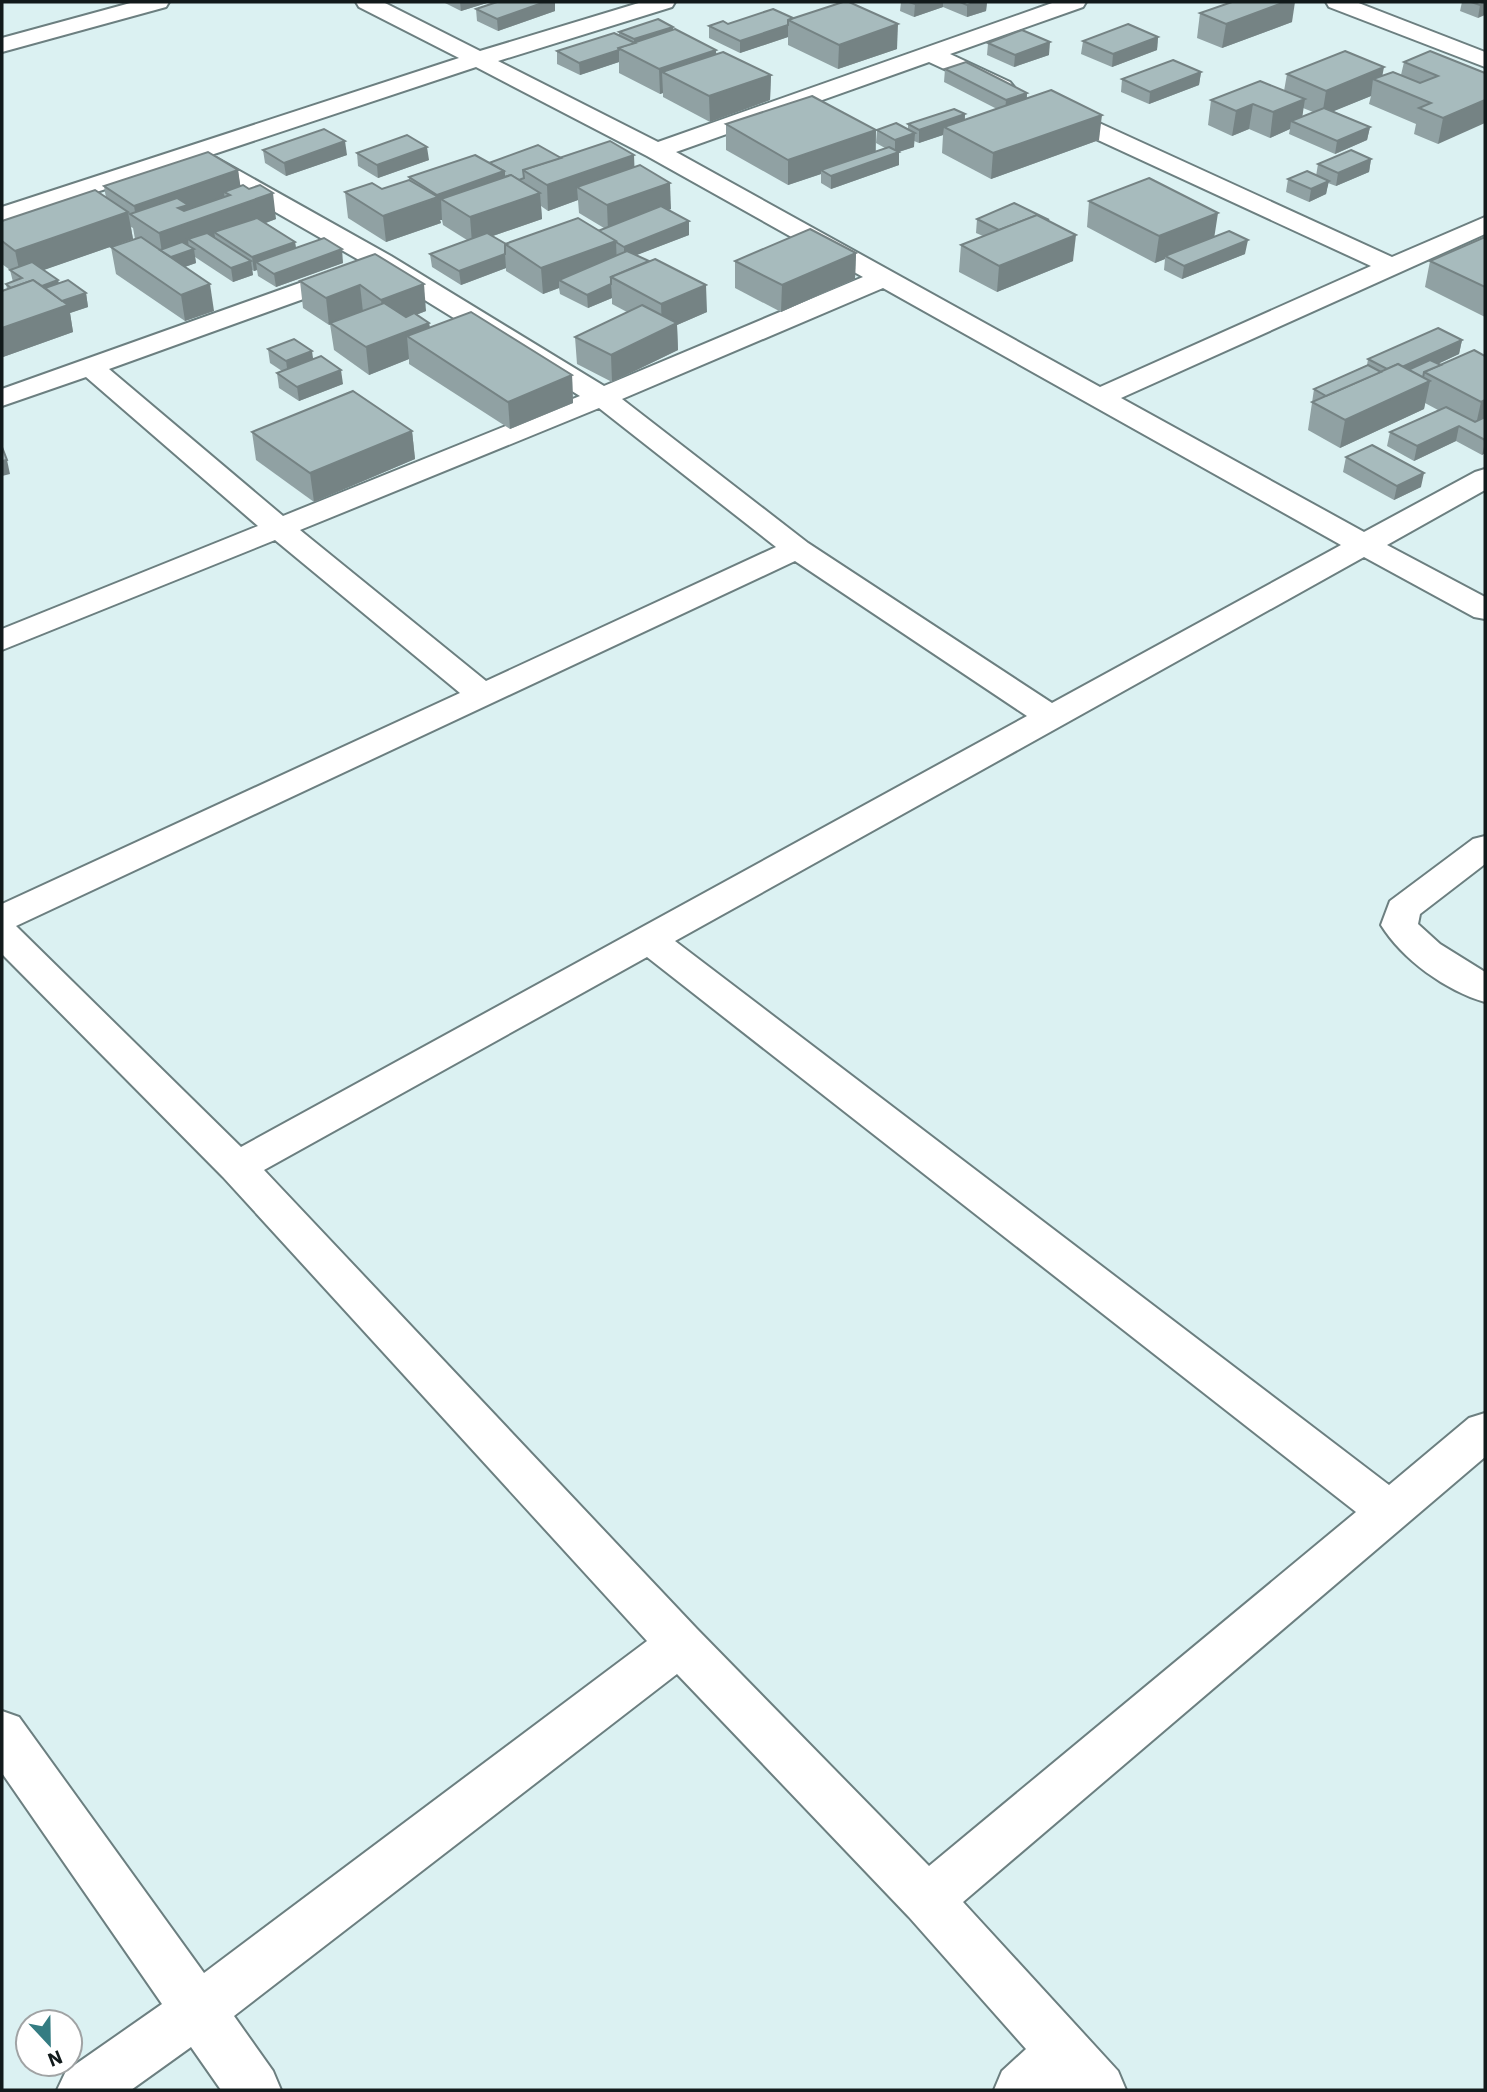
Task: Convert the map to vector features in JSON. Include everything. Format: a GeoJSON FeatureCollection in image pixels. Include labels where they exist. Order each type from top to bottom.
{"type":"FeatureCollection","features":[{"type":"Feature","properties":{"kind":"street"},"geometry":{"type":"LineString","coordinates":[[7,39],[158,2]]}},
{"type":"Feature","properties":{"kind":"street"},"geometry":{"type":"LineString","coordinates":[[369,2],[475,60],[656,151],[1485,610]]}},
{"type":"Feature","properties":{"kind":"street"},"geometry":{"type":"LineString","coordinates":[[2,215],[475,60],[664,2]]}},
{"type":"Feature","properties":{"kind":"street"},"geometry":{"type":"LineString","coordinates":[[656,151],[1076,2]]}},
{"type":"Feature","properties":{"kind":"street"},"geometry":{"type":"LineString","coordinates":[[1337,2],[1485,60]]}},
{"type":"Feature","properties":{"kind":"street"},"geometry":{"type":"LineString","coordinates":[[931,54],[1392,267]]}},
{"type":"Feature","properties":{"kind":"street"},"geometry":{"type":"LineString","coordinates":[[192,154],[382,262],[602,397],[797,549],[1052,718]]}},
{"type":"Feature","properties":{"kind":"street"},"geometry":{"type":"LineString","coordinates":[[1098,398],[1485,225]]}},
{"type":"Feature","properties":{"kind":"street"},"geometry":{"type":"LineString","coordinates":[[2,398],[382,262]]}},
{"type":"Feature","properties":{"kind":"street"},"geometry":{"type":"LineString","coordinates":[[2,640],[602,397],[886,277]]}},
{"type":"Feature","properties":{"kind":"street"},"geometry":{"type":"LineString","coordinates":[[89,366],[278,527],[483,695]]}},
{"type":"Feature","properties":{"kind":"street"},"geometry":{"type":"LineString","coordinates":[[237,1167],[1485,478]]}},
{"type":"Feature","properties":{"kind":"street"},"geometry":{"type":"LineString","coordinates":[[2,918],[797,549]]}},
{"type":"Feature","properties":{"kind":"street"},"geometry":{"type":"LineString","coordinates":[[1485,847],[1404,909],[1399,925],[1407,937],[1422,949],[1485,989]]}},
{"type":"Feature","properties":{"kind":"street"},"geometry":{"type":"LineString","coordinates":[[2,933],[237,1167],[680,1644],[927,1900],[1099,2090]]}},
{"type":"Feature","properties":{"kind":"street"},"geometry":{"type":"LineString","coordinates":[[649,940],[1390,1512]]}},
{"type":"Feature","properties":{"kind":"street"},"geometry":{"type":"LineString","coordinates":[[927,1900],[1485,1431]]}},
{"type":"Feature","properties":{"kind":"street"},"geometry":{"type":"LineString","coordinates":[[85,2090],[197,2011],[680,1644]]}},
{"type":"Feature","properties":{"kind":"street"},"geometry":{"type":"LineString","coordinates":[[2,1733],[254,2090]]}},
{"type":"Feature","properties":{"kind":"street"},"geometry":{"type":"LineString","coordinates":[[1020,2090],[1062,2052]]}},
{"type":"Feature","properties":{"kind":"building"},"geometry":{"type":"Polygon","coordinates":[[[497,2],[545,2],[497,19],[476,9],[497,2]]]}},
{"type":"Feature","properties":{"kind":"building"},"geometry":{"type":"Polygon","coordinates":[[[849,2],[898,24],[839,45],[788,20],[849,2]]]}},
{"type":"Feature","properties":{"kind":"building"},"geometry":{"type":"Polygon","coordinates":[[[1232,2],[1285,2],[1226,24],[1200,13],[1232,2]]]}},
{"type":"Feature","properties":{"kind":"building"},"geometry":{"type":"Polygon","coordinates":[[[773,9],[793,18],[788,20],[788,25],[740,41],[709,26],[723,21],[728,24],[773,9]]]}},
{"type":"Feature","properties":{"kind":"building"},"geometry":{"type":"Polygon","coordinates":[[[658,19],[673,27],[634,39],[619,32],[658,19]]]}},
{"type":"Feature","properties":{"kind":"building"},"geometry":{"type":"Polygon","coordinates":[[[1128,24],[1158,37],[1113,54],[1083,41],[1128,24]]]}},
{"type":"Feature","properties":{"kind":"building"},"geometry":{"type":"Polygon","coordinates":[[[675,29],[716,50],[659,69],[618,48],[675,29]]]}},
{"type":"Feature","properties":{"kind":"building"},"geometry":{"type":"Polygon","coordinates":[[[1022,30],[1050,42],[1015,55],[988,43],[1022,30]]]}},
{"type":"Feature","properties":{"kind":"building"},"geometry":{"type":"Polygon","coordinates":[[[614,33],[635,43],[579,63],[557,51],[614,33]]]}},
{"type":"Feature","properties":{"kind":"building"},"geometry":{"type":"Polygon","coordinates":[[[1345,51],[1384,67],[1326,91],[1287,74],[1345,51]]]}},
{"type":"Feature","properties":{"kind":"building"},"geometry":{"type":"Polygon","coordinates":[[[1430,51],[1485,73],[1485,100],[1443,118],[1419,108],[1431,103],[1373,79],[1393,72],[1420,83],[1438,76],[1404,62],[1430,51]]]}},
{"type":"Feature","properties":{"kind":"building"},"geometry":{"type":"Polygon","coordinates":[[[723,52],[771,75],[709,96],[662,72],[723,52]]]}},
{"type":"Feature","properties":{"kind":"building"},"geometry":{"type":"Polygon","coordinates":[[[1173,60],[1201,72],[1150,92],[1122,79],[1173,60]]]}},
{"type":"Feature","properties":{"kind":"building"},"geometry":{"type":"Polygon","coordinates":[[[966,62],[1027,93],[1006,100],[945,69],[966,62]]]}},
{"type":"Feature","properties":{"kind":"building"},"geometry":{"type":"Polygon","coordinates":[[[1260,81],[1305,99],[1273,112],[1253,104],[1236,111],[1211,100],[1260,81]]]}},
{"type":"Feature","properties":{"kind":"building"},"geometry":{"type":"Polygon","coordinates":[[[1051,90],[1102,115],[993,153],[944,127],[1051,90]]]}},
{"type":"Feature","properties":{"kind":"building"},"geometry":{"type":"Polygon","coordinates":[[[812,96],[876,130],[788,160],[726,124],[812,96]]]}},
{"type":"Feature","properties":{"kind":"building"},"geometry":{"type":"Polygon","coordinates":[[[1324,108],[1370,127],[1337,141],[1291,121],[1324,108]]]}},
{"type":"Feature","properties":{"kind":"building"},"geometry":{"type":"Polygon","coordinates":[[[954,109],[965,114],[919,130],[908,124],[954,109]]]}},
{"type":"Feature","properties":{"kind":"building"},"geometry":{"type":"Polygon","coordinates":[[[896,123],[915,133],[895,140],[877,130],[896,123]]]}},
{"type":"Feature","properties":{"kind":"building"},"geometry":{"type":"Polygon","coordinates":[[[324,129],[345,141],[284,163],[263,150],[324,129]]]}},
{"type":"Feature","properties":{"kind":"building"},"geometry":{"type":"Polygon","coordinates":[[[407,135],[427,147],[377,165],[357,153],[407,135]]]}},
{"type":"Feature","properties":{"kind":"building"},"geometry":{"type":"Polygon","coordinates":[[[610,141],[634,155],[547,185],[523,170],[610,141]]]}},
{"type":"Feature","properties":{"kind":"building"},"geometry":{"type":"Polygon","coordinates":[[[538,145],[561,158],[523,170],[524,178],[519,180],[511,175],[504,177],[504,171],[489,163],[538,145]]]}},
{"type":"Feature","properties":{"kind":"building"},"geometry":{"type":"Polygon","coordinates":[[[889,147],[899,152],[831,176],[821,170],[889,147]]]}},
{"type":"Feature","properties":{"kind":"building"},"geometry":{"type":"Polygon","coordinates":[[[1351,150],[1371,159],[1338,173],[1318,164],[1351,150]]]}},
{"type":"Feature","properties":{"kind":"building"},"geometry":{"type":"Polygon","coordinates":[[[208,152],[238,170],[134,206],[104,186],[208,152]]]}},
{"type":"Feature","properties":{"kind":"building"},"geometry":{"type":"Polygon","coordinates":[[[475,155],[504,171],[437,195],[409,177],[475,155]]]}},
{"type":"Feature","properties":{"kind":"building"},"geometry":{"type":"Polygon","coordinates":[[[640,165],[670,183],[607,205],[577,187],[640,165]]]}},
{"type":"Feature","properties":{"kind":"building"},"geometry":{"type":"Polygon","coordinates":[[[1307,171],[1329,181],[1311,189],[1288,179],[1307,171]]]}},
{"type":"Feature","properties":{"kind":"building"},"geometry":{"type":"Polygon","coordinates":[[[511,175],[540,193],[470,217],[441,199],[511,175]]]}},
{"type":"Feature","properties":{"kind":"building"},"geometry":{"type":"Polygon","coordinates":[[[1149,178],[1218,213],[1159,236],[1089,201],[1149,178]]]}},
{"type":"Feature","properties":{"kind":"building"},"geometry":{"type":"Polygon","coordinates":[[[409,180],[438,197],[383,216],[345,192],[372,183],[382,189],[409,180]]]}},
{"type":"Feature","properties":{"kind":"building"},"geometry":{"type":"Polygon","coordinates":[[[243,185],[249,189],[260,185],[273,193],[159,233],[130,214],[177,198],[188,205],[178,208],[184,211],[230,195],[224,192],[243,185]]]}},
{"type":"Feature","properties":{"kind":"building"},"geometry":{"type":"Polygon","coordinates":[[[95,190],[128,212],[15,251],[2,241],[2,221],[95,190]]]}},
{"type":"Feature","properties":{"kind":"building"},"geometry":{"type":"Polygon","coordinates":[[[1014,203],[1049,220],[1037,215],[999,230],[977,219],[1014,203]]]}},
{"type":"Feature","properties":{"kind":"building"},"geometry":{"type":"Polygon","coordinates":[[[661,206],[689,221],[624,247],[598,231],[661,206]]]}},
{"type":"Feature","properties":{"kind":"building"},"geometry":{"type":"Polygon","coordinates":[[[1037,215],[1076,235],[999,266],[961,245],[1037,215]]]}},
{"type":"Feature","properties":{"kind":"building"},"geometry":{"type":"Polygon","coordinates":[[[257,218],[295,242],[252,257],[214,232],[257,218]]]}},
{"type":"Feature","properties":{"kind":"building"},"geometry":{"type":"Polygon","coordinates":[[[578,218],[616,241],[541,268],[505,244],[578,218]]]}},
{"type":"Feature","properties":{"kind":"building"},"geometry":{"type":"Polygon","coordinates":[[[810,229],[856,253],[782,285],[735,261],[810,229]]]}},
{"type":"Feature","properties":{"kind":"building"},"geometry":{"type":"Polygon","coordinates":[[[1229,231],[1248,240],[1184,266],[1165,256],[1229,231]]]}},
{"type":"Feature","properties":{"kind":"building"},"geometry":{"type":"Polygon","coordinates":[[[207,233],[251,261],[231,268],[188,239],[207,233]]]}},
{"type":"Feature","properties":{"kind":"building"},"geometry":{"type":"Polygon","coordinates":[[[487,233],[506,244],[505,254],[459,271],[430,254],[487,233]]]}},
{"type":"Feature","properties":{"kind":"building"},"geometry":{"type":"Polygon","coordinates":[[[141,237],[210,284],[181,295],[111,247],[141,237]]]}},
{"type":"Feature","properties":{"kind":"building"},"geometry":{"type":"Polygon","coordinates":[[[1485,237],[1485,287],[1430,261],[1485,237]]]}},
{"type":"Feature","properties":{"kind":"building"},"geometry":{"type":"Polygon","coordinates":[[[324,238],[342,249],[274,274],[256,262],[324,238]]]}},
{"type":"Feature","properties":{"kind":"building"},"geometry":{"type":"Polygon","coordinates":[[[182,242],[194,249],[171,257],[160,250],[182,242]]]}},
{"type":"Feature","properties":{"kind":"building"},"geometry":{"type":"Polygon","coordinates":[[[627,251],[649,261],[611,277],[611,284],[587,295],[559,280],[627,251]]]}},
{"type":"Feature","properties":{"kind":"building"},"geometry":{"type":"Polygon","coordinates":[[[375,254],[424,284],[381,300],[360,285],[326,298],[300,281],[375,254]]]}},
{"type":"Feature","properties":{"kind":"building"},"geometry":{"type":"Polygon","coordinates":[[[655,259],[706,285],[661,304],[611,277],[655,259]]]}},
{"type":"Feature","properties":{"kind":"building"},"geometry":{"type":"Polygon","coordinates":[[[32,262],[58,280],[42,286],[33,280],[11,288],[6,284],[22,278],[10,270],[32,262]]]}},
{"type":"Feature","properties":{"kind":"building"},"geometry":{"type":"Polygon","coordinates":[[[33,280],[68,305],[2,328],[2,291],[33,280]]]}},
{"type":"Feature","properties":{"kind":"building"},"geometry":{"type":"Polygon","coordinates":[[[68,280],[86,293],[62,301],[45,288],[68,280]]]}},
{"type":"Feature","properties":{"kind":"building"},"geometry":{"type":"Polygon","coordinates":[[[384,303],[406,317],[414,313],[429,323],[366,347],[330,323],[384,303]]]}},
{"type":"Feature","properties":{"kind":"building"},"geometry":{"type":"Polygon","coordinates":[[[642,305],[677,323],[611,355],[575,337],[642,305]]]}},
{"type":"Feature","properties":{"kind":"building"},"geometry":{"type":"Polygon","coordinates":[[[471,312],[572,375],[508,402],[407,336],[471,312]]]}},
{"type":"Feature","properties":{"kind":"building"},"geometry":{"type":"Polygon","coordinates":[[[1438,328],[1462,340],[1402,367],[1398,364],[1387,369],[1368,359],[1438,328]]]}},
{"type":"Feature","properties":{"kind":"building"},"geometry":{"type":"Polygon","coordinates":[[[294,339],[312,351],[286,361],[268,349],[294,339]]]}},
{"type":"Feature","properties":{"kind":"building"},"geometry":{"type":"Polygon","coordinates":[[[1474,350],[1485,356],[1485,400],[1481,402],[1424,372],[1474,350]]]}},
{"type":"Feature","properties":{"kind":"building"},"geometry":{"type":"Polygon","coordinates":[[[321,356],[341,370],[297,387],[277,373],[321,356]]]}},
{"type":"Feature","properties":{"kind":"building"},"geometry":{"type":"Polygon","coordinates":[[[1430,360],[1441,365],[1424,372],[1423,378],[1408,370],[1430,360]]]}},
{"type":"Feature","properties":{"kind":"building"},"geometry":{"type":"Polygon","coordinates":[[[1398,364],[1430,381],[1345,420],[1312,402],[1398,364]]]}},
{"type":"Feature","properties":{"kind":"building"},"geometry":{"type":"Polygon","coordinates":[[[1368,365],[1381,372],[1326,396],[1314,389],[1368,365]]]}},
{"type":"Feature","properties":{"kind":"building"},"geometry":{"type":"Polygon","coordinates":[[[353,391],[412,431],[310,473],[252,432],[353,391]]]}},
{"type":"Feature","properties":{"kind":"building"},"geometry":{"type":"Polygon","coordinates":[[[1446,407],[1475,422],[1485,417],[1485,440],[1459,426],[1417,446],[1390,432],[1446,407]]]}},
{"type":"Feature","properties":{"kind":"building"},"geometry":{"type":"Polygon","coordinates":[[[1372,445],[1424,473],[1397,486],[1346,457],[1372,445]]]}},
{"type":"Feature","properties":{"kind":"building"},"geometry":{"type":"Polygon","coordinates":[[[2,447],[7,460],[2,461],[2,447]]]}}]}
